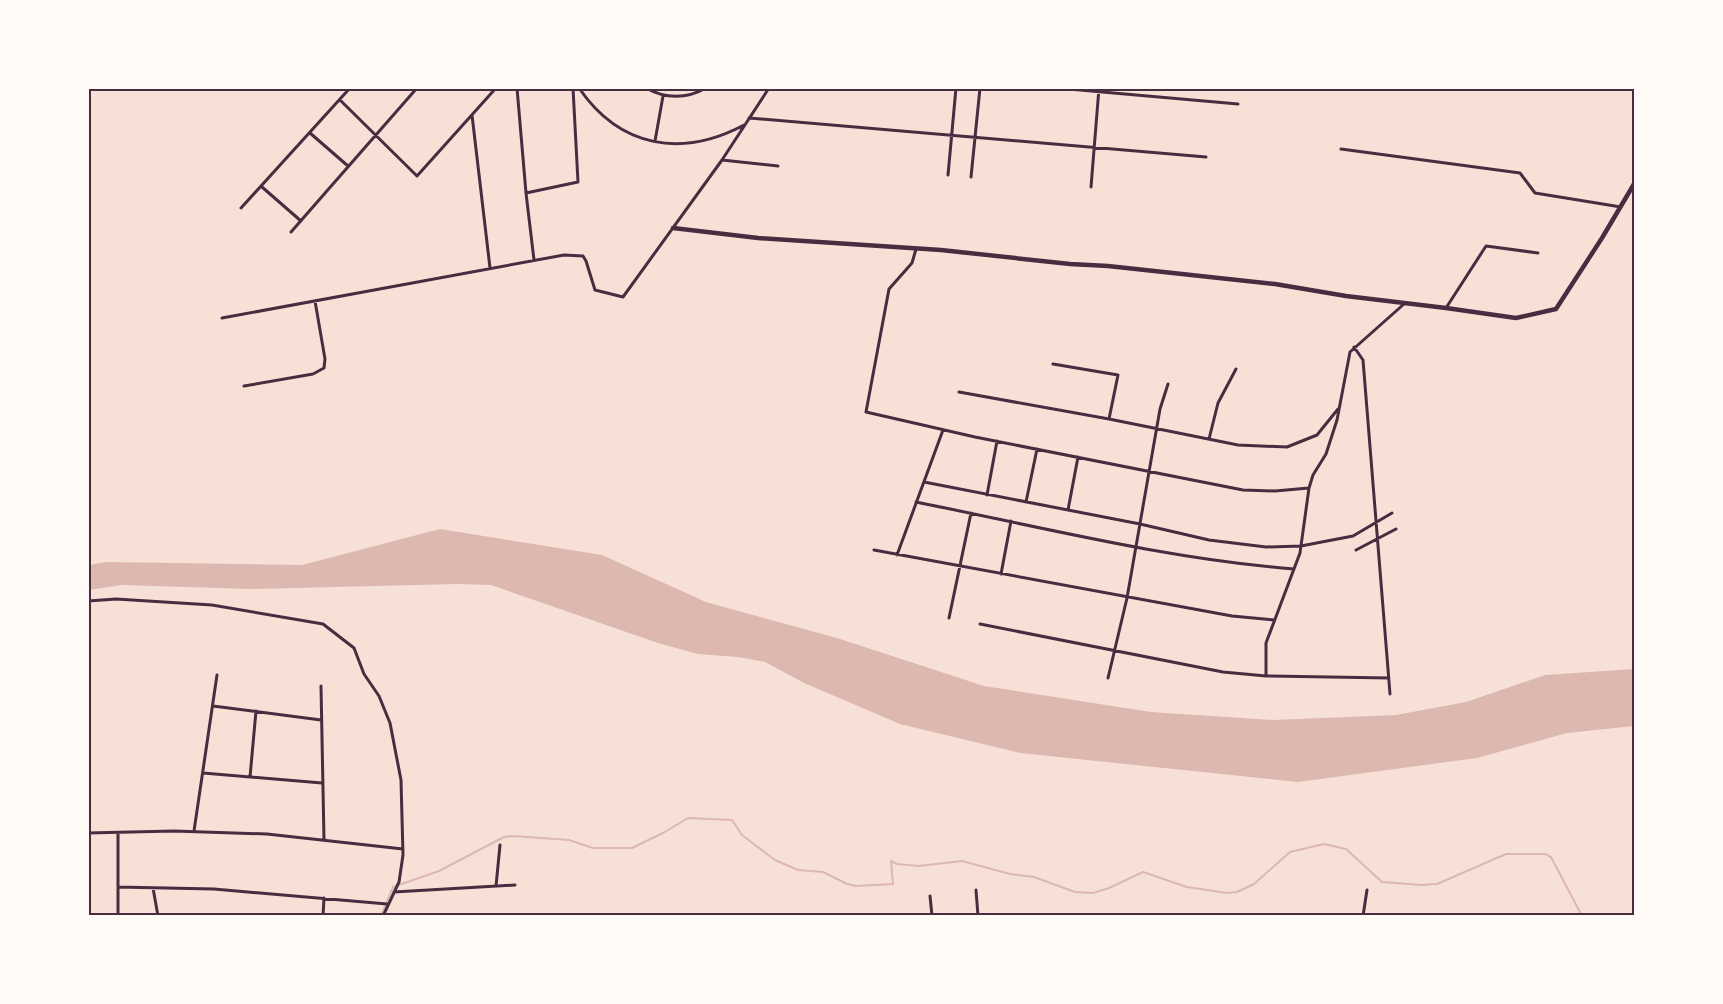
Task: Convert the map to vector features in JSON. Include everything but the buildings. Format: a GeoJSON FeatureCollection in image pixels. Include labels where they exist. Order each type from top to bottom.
{"type":"FeatureCollection","features":[{"type":"Feature","properties":{"kind":"street"},"geometry":{"type":"LineString","coordinates":[[242,208],[350,88]]}},
{"type":"Feature","properties":{"kind":"street"},"geometry":{"type":"LineString","coordinates":[[291,232],[417,88]]}},
{"type":"Feature","properties":{"kind":"street"},"geometry":{"type":"LineString","coordinates":[[340,100],[417,176],[496,88]]}},
{"type":"Feature","properties":{"kind":"street"},"geometry":{"type":"LineString","coordinates":[[517,88],[534,261]]}},
{"type":"Feature","properties":{"kind":"street"},"geometry":{"type":"LineString","coordinates":[[526,193],[578,182],[573,88]]}},
{"type":"Feature","properties":{"kind":"street"},"geometry":{"type":"LineString","coordinates":[[579,88],[598,113],[611,124],[624,132],[655,142],[671,145],[705,141],[745,124]]}},
{"type":"Feature","properties":{"kind":"street"},"geometry":{"type":"LineString","coordinates":[[646,88],[663,96],[691,95],[706,88]]}},
{"type":"Feature","properties":{"kind":"street"},"geometry":{"type":"LineString","coordinates":[[222,318],[564,255],[583,256],[595,290],[623,297],[722,160],[769,88]]}},
{"type":"Feature","properties":{"kind":"street"},"geometry":{"type":"LineString","coordinates":[[948,175],[956,88]]}},
{"type":"Feature","properties":{"kind":"street"},"geometry":{"type":"LineString","coordinates":[[971,177],[980,88]]}},
{"type":"Feature","properties":{"kind":"street"},"geometry":{"type":"LineString","coordinates":[[1057,88],[1238,104]]}},
{"type":"Feature","properties":{"kind":"street"},"geometry":{"type":"LineString","coordinates":[[1090,187],[1098,90]]}},
{"type":"Feature","properties":{"kind":"street"},"geometry":{"type":"LineString","coordinates":[[655,142],[663,96]]}},
{"type":"Feature","properties":{"kind":"street"},"geometry":{"type":"LineString","coordinates":[[472,115],[490,269]]}},
{"type":"Feature","properties":{"kind":"street"},"geometry":{"type":"LineString","coordinates":[[749,118],[1206,157]]}},
{"type":"Feature","properties":{"kind":"street"},"geometry":{"type":"LineString","coordinates":[[310,133],[348,166]]}},
{"type":"Feature","properties":{"kind":"street"},"geometry":{"type":"LineString","coordinates":[[1341,149],[1520,173],[1535,193],[1621,207]]}},
{"type":"Feature","properties":{"kind":"street"},"geometry":{"type":"LineString","coordinates":[[722,160],[778,166]]}},
{"type":"Feature","properties":{"kind":"street"},"geometry":{"type":"LineString","coordinates":[[673,228],[758,238],[1108,266],[1275,284],[1346,296],[1516,318],[1556,309],[1635,184]]}},
{"type":"Feature","properties":{"kind":"street"},"geometry":{"type":"LineString","coordinates":[[262,187],[300,221]]}},
{"type":"Feature","properties":{"kind":"street"},"geometry":{"type":"LineString","coordinates":[[1446,308],[1486,246],[1538,253]]}},
{"type":"Feature","properties":{"kind":"street"},"geometry":{"type":"LineString","coordinates":[[916,249],[912,263],[889,289],[866,412],[1078,458],[1243,490],[1275,491],[1310,488]]}},
{"type":"Feature","properties":{"kind":"street"},"geometry":{"type":"LineString","coordinates":[[244,387],[313,374],[324,368],[325,359],[315,301]]}},
{"type":"Feature","properties":{"kind":"street"},"geometry":{"type":"LineString","coordinates":[[1266,676],[1266,643],[1301,546],[1313,475],[1326,454],[1340,407],[1350,354],[1354,347],[1405,303]]}},
{"type":"Feature","properties":{"kind":"street"},"geometry":{"type":"LineString","coordinates":[[1354,347],[1363,360],[1390,694]]}},
{"type":"Feature","properties":{"kind":"street"},"geometry":{"type":"LineString","coordinates":[[1053,364],[1118,375],[1109,418]]}},
{"type":"Feature","properties":{"kind":"street"},"geometry":{"type":"LineString","coordinates":[[1209,439],[1218,403],[1236,369]]}},
{"type":"Feature","properties":{"kind":"street"},"geometry":{"type":"LineString","coordinates":[[1108,678],[1127,598],[1160,409],[1168,384]]}},
{"type":"Feature","properties":{"kind":"street"},"geometry":{"type":"LineString","coordinates":[[959,392],[1109,418],[1238,445],[1287,447],[1317,435],[1340,407]]}},
{"type":"Feature","properties":{"kind":"street"},"geometry":{"type":"LineString","coordinates":[[897,555],[943,430]]}},
{"type":"Feature","properties":{"kind":"street"},"geometry":{"type":"LineString","coordinates":[[987,495],[997,441]]}},
{"type":"Feature","properties":{"kind":"street"},"geometry":{"type":"LineString","coordinates":[[1026,502],[1037,449]]}},
{"type":"Feature","properties":{"kind":"street"},"geometry":{"type":"LineString","coordinates":[[1068,510],[1078,458]]}},
{"type":"Feature","properties":{"kind":"street"},"geometry":{"type":"LineString","coordinates":[[924,483],[1140,524],[1209,540],[1266,547],[1301,546],[1353,536],[1392,513]]}},
{"type":"Feature","properties":{"kind":"street"},"geometry":{"type":"LineString","coordinates":[[916,502],[1238,565],[1294,569]]}},
{"type":"Feature","properties":{"kind":"street"},"geometry":{"type":"LineString","coordinates":[[949,618],[971,513]]}},
{"type":"Feature","properties":{"kind":"street"},"geometry":{"type":"LineString","coordinates":[[1002,574],[1011,521]]}},
{"type":"Feature","properties":{"kind":"street"},"geometry":{"type":"LineString","coordinates":[[1356,550],[1396,529]]}},
{"type":"Feature","properties":{"kind":"street"},"geometry":{"type":"LineString","coordinates":[[874,550],[1127,598],[1232,616],[1274,620]]}},
{"type":"Feature","properties":{"kind":"street"},"geometry":{"type":"LineString","coordinates":[[88,601],[116,599],[212,605],[312,622],[323,624],[354,648],[364,674],[379,696],[390,723],[401,780],[403,849],[399,882],[383,915]]}},
{"type":"Feature","properties":{"kind":"street"},"geometry":{"type":"LineString","coordinates":[[980,624],[1223,672],[1266,676],[1389,678]]}},
{"type":"Feature","properties":{"kind":"street"},"geometry":{"type":"LineString","coordinates":[[194,831],[217,675]]}},
{"type":"Feature","properties":{"kind":"street"},"geometry":{"type":"LineString","coordinates":[[321,686],[324,840]]}},
{"type":"Feature","properties":{"kind":"street"},"geometry":{"type":"LineString","coordinates":[[213,706],[321,720]]}},
{"type":"Feature","properties":{"kind":"street"},"geometry":{"type":"LineString","coordinates":[[250,777],[256,711]]}},
{"type":"Feature","properties":{"kind":"street"},"geometry":{"type":"LineString","coordinates":[[203,773],[322,783]]}},
{"type":"Feature","properties":{"kind":"street"},"geometry":{"type":"LineString","coordinates":[[88,833],[194,831],[267,834],[403,849]]}},
{"type":"Feature","properties":{"kind":"street"},"geometry":{"type":"LineString","coordinates":[[118,832],[118,915]]}},
{"type":"Feature","properties":{"kind":"street"},"geometry":{"type":"LineString","coordinates":[[496,886],[500,844]]}},
{"type":"Feature","properties":{"kind":"street"},"geometry":{"type":"LineString","coordinates":[[394,892],[515,885]]}},
{"type":"Feature","properties":{"kind":"street"},"geometry":{"type":"LineString","coordinates":[[118,887],[214,889],[387,904]]}},
{"type":"Feature","properties":{"kind":"street"},"geometry":{"type":"LineString","coordinates":[[153,888],[158,915]]}},
{"type":"Feature","properties":{"kind":"street"},"geometry":{"type":"LineString","coordinates":[[976,890],[978,915]]}},
{"type":"Feature","properties":{"kind":"street"},"geometry":{"type":"LineString","coordinates":[[1363,915],[1367,890]]}},
{"type":"Feature","properties":{"kind":"street"},"geometry":{"type":"LineString","coordinates":[[930,896],[932,915]]}},
{"type":"Feature","properties":{"kind":"street"},"geometry":{"type":"LineString","coordinates":[[323,915],[324,898]]}},
{"type":"Feature","properties":{"kind":"shaded area"},"geometry":{"type":"Polygon","coordinates":[[[440,529],[602,555],[706,602],[837,638],[984,686],[1151,712],[1273,720],[1396,715],[1466,702],[1545,675],[1634,669],[1634,726],[1567,733],[1477,758],[1298,782],[1020,753],[900,724],[804,683],[765,662],[698,654],[658,643],[491,585],[251,589],[122,585],[89,590],[89,565],[107,562],[302,565],[440,529]]]}},
{"type":"Feature","properties":{"kind":"waterway"},"geometry":{"type":"LineString","coordinates":[[381,916],[393,887],[439,871],[504,837],[569,840],[593,848],[632,848],[688,818],[732,820],[742,835],[775,860],[798,870],[823,872],[856,886],[893,884],[891,861],[897,864],[919,866],[962,861],[1010,874],[1034,877],[1075,892],[1093,893],[1143,872],[1187,887],[1227,893],[1237,892],[1254,884],[1290,852],[1324,844],[1346,849],[1382,882],[1422,885],[1437,884],[1506,854],[1545,854],[1551,857],[1582,916]]}}]}
